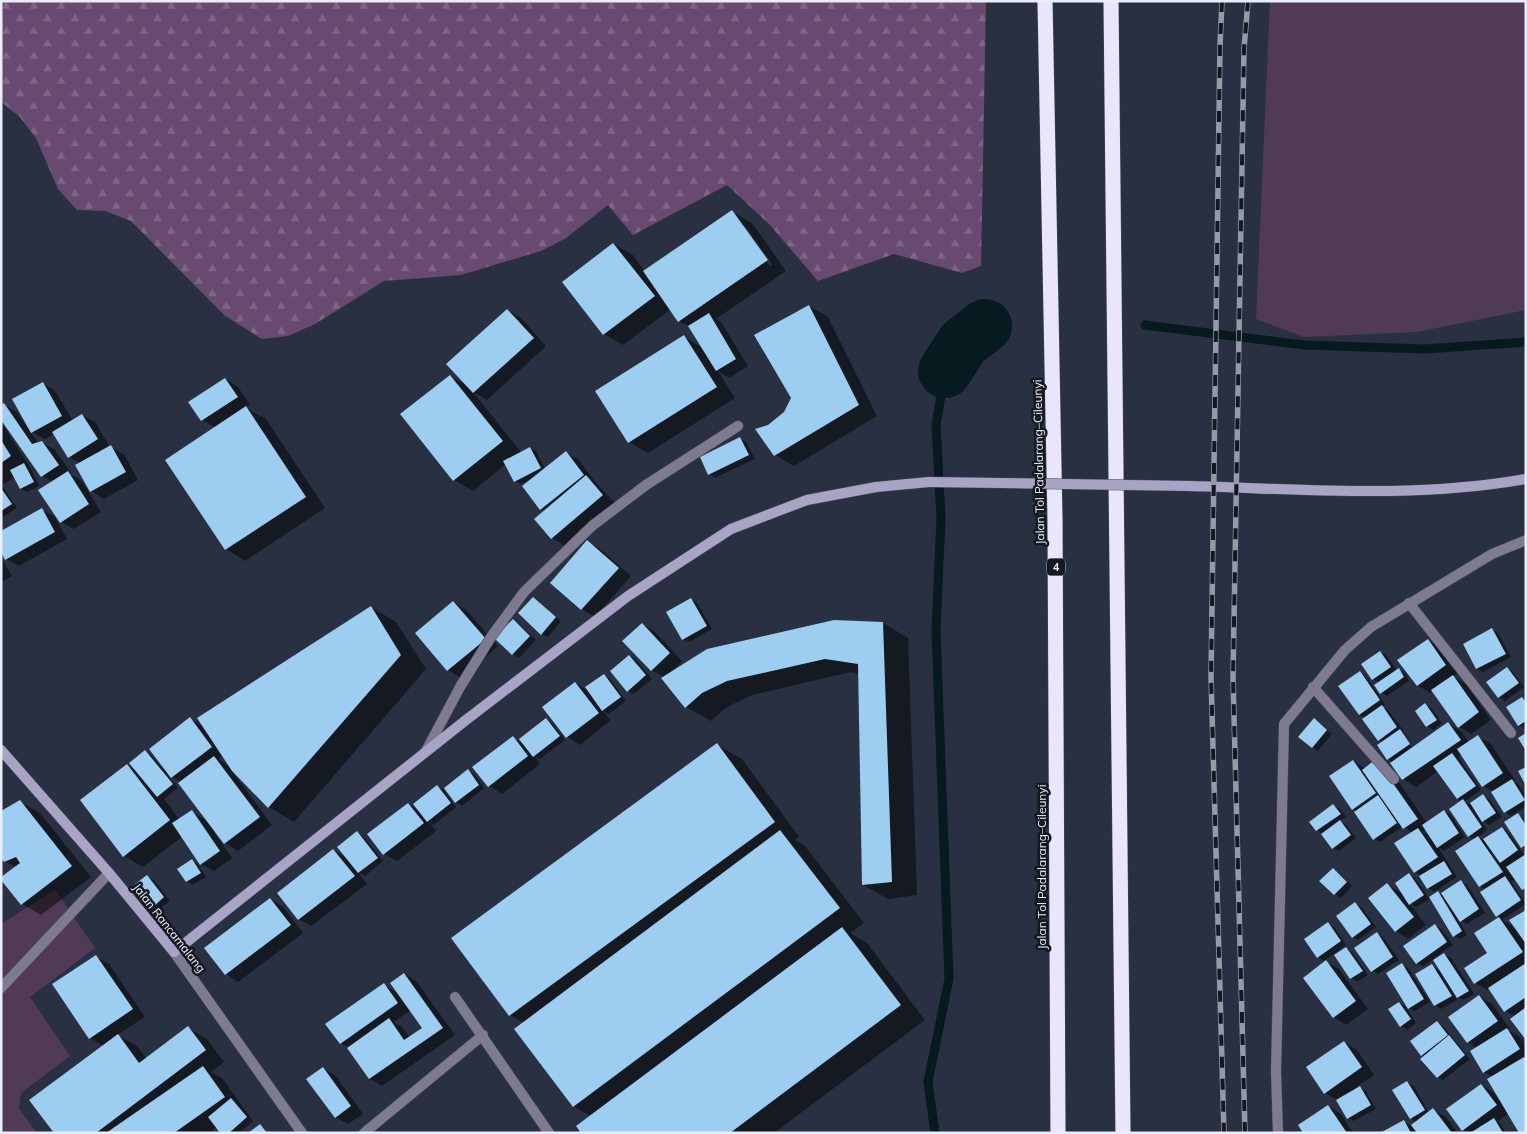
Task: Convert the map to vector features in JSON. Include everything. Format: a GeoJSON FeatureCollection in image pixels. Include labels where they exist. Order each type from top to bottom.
{"type":"FeatureCollection","features":[{"type":"Feature","properties":{"kind":"highway","name":"Jalan Tol Padalarang–Cileunyi"},"geometry":{"type":"LineString","coordinates":[[1045,1],[1055,530],[1058,1133]]}},
{"type":"Feature","properties":{"kind":"highway"},"geometry":{"type":"LineString","coordinates":[[1111,1],[1123,1133]]}},
{"type":"Feature","properties":{"kind":"street"},"geometry":{"type":"LineString","coordinates":[[426,752],[460,687],[491,637],[524,592],[592,526],[646,485],[738,426]]}},
{"type":"Feature","properties":{"kind":"street"},"geometry":{"type":"LineString","coordinates":[[174,952],[426,752],[628,596],[731,529],[807,500],[876,486],[929,482],[1190,486],[1335,491],[1424,490],[1495,485],[1526,479]]}},
{"type":"Feature","properties":{"kind":"street"},"geometry":{"type":"LineString","coordinates":[[1278,1133],[1276,1072],[1284,724],[1345,650],[1371,628],[1409,603],[1492,554],[1526,540]]}},
{"type":"Feature","properties":{"kind":"street"},"geometry":{"type":"LineString","coordinates":[[1409,603],[1511,733]]}},
{"type":"Feature","properties":{"kind":"street"},"geometry":{"type":"LineString","coordinates":[[1313,687],[1394,779]]}},
{"type":"Feature","properties":{"kind":"street","name":"Jalan Rancamalang"},"geometry":{"type":"LineString","coordinates":[[1,750],[109,873],[174,952],[302,1133]]}},
{"type":"Feature","properties":{"kind":"street"},"geometry":{"type":"LineString","coordinates":[[1,988],[109,873]]}},
{"type":"Feature","properties":{"kind":"street"},"geometry":{"type":"LineString","coordinates":[[455,997],[549,1133]]}},
{"type":"Feature","properties":{"kind":"street"},"geometry":{"type":"LineString","coordinates":[[364,1133],[483,1035]]}},
{"type":"Feature","properties":{"kind":"shaded area"},"geometry":{"type":"Polygon","coordinates":[[[1270,1],[1526,1],[1526,310],[1417,332],[1304,337],[1256,319],[1270,1]]]}},
{"type":"Feature","properties":{"kind":"shaded area"},"geometry":{"type":"Polygon","coordinates":[[[55,890],[95,948],[30,997],[70,1056],[21,1093],[19,1109],[37,1133],[1,1133],[1,924],[55,890]]]}},
{"type":"Feature","properties":{"kind":"green space"},"geometry":{"type":"Polygon","coordinates":[[[1,1],[986,1],[981,266],[962,273],[894,254],[818,281],[769,224],[727,185],[633,235],[608,205],[566,238],[541,251],[461,275],[384,281],[315,324],[288,336],[262,339],[224,315],[131,221],[105,211],[77,210],[58,189],[36,138],[19,116],[1,102],[1,1]]]}},
{"type":"Feature","properties":{"kind":"building"},"geometry":{"type":"Polygon","coordinates":[[[732,210],[768,260],[678,322],[643,271],[732,210]]]}},
{"type":"Feature","properties":{"kind":"building"},"geometry":{"type":"Polygon","coordinates":[[[613,243],[655,296],[603,335],[562,282],[613,243]]]}},
{"type":"Feature","properties":{"kind":"building"},"geometry":{"type":"Polygon","coordinates":[[[809,305],[859,405],[774,456],[755,429],[768,425],[784,412],[791,398],[754,335],[809,305]]]}},
{"type":"Feature","properties":{"kind":"building"},"geometry":{"type":"Polygon","coordinates":[[[507,309],[534,338],[473,393],[446,364],[507,309]]]}},
{"type":"Feature","properties":{"kind":"building"},"geometry":{"type":"Polygon","coordinates":[[[709,313],[736,359],[716,371],[688,326],[709,313]]]}},
{"type":"Feature","properties":{"kind":"building"},"geometry":{"type":"Polygon","coordinates":[[[684,335],[717,387],[628,443],[595,391],[684,335]]]}},
{"type":"Feature","properties":{"kind":"building"},"geometry":{"type":"Polygon","coordinates":[[[450,375],[503,441],[453,481],[400,414],[450,375]]]}},
{"type":"Feature","properties":{"kind":"building"},"geometry":{"type":"Polygon","coordinates":[[[225,378],[238,397],[201,421],[188,402],[225,378]]]}},
{"type":"Feature","properties":{"kind":"building"},"geometry":{"type":"Polygon","coordinates":[[[43,382],[62,416],[31,433],[12,399],[43,382]]]}},
{"type":"Feature","properties":{"kind":"building"},"geometry":{"type":"Polygon","coordinates":[[[4,403],[32,444],[42,441],[59,465],[41,477],[1,420],[1,405],[4,403]]]}},
{"type":"Feature","properties":{"kind":"building"},"geometry":{"type":"Polygon","coordinates":[[[246,406],[306,497],[225,550],[165,460],[246,406]]]}},
{"type":"Feature","properties":{"kind":"building"},"geometry":{"type":"Polygon","coordinates":[[[82,414],[98,439],[68,458],[52,432],[82,414]]]}},
{"type":"Feature","properties":{"kind":"building"},"geometry":{"type":"Polygon","coordinates":[[[740,437],[749,455],[708,475],[700,457],[740,437]]]}},
{"type":"Feature","properties":{"kind":"building"},"geometry":{"type":"Polygon","coordinates":[[[1,440],[11,456],[1,463],[1,440]]]}},
{"type":"Feature","properties":{"kind":"building"},"geometry":{"type":"Polygon","coordinates":[[[111,445],[126,472],[90,492],[75,465],[111,445]]]}},
{"type":"Feature","properties":{"kind":"building"},"geometry":{"type":"Polygon","coordinates":[[[530,447],[541,468],[514,482],[503,461],[530,447]]]}},
{"type":"Feature","properties":{"kind":"building"},"geometry":{"type":"Polygon","coordinates":[[[566,451],[584,475],[540,510],[522,486],[566,451]]]}},
{"type":"Feature","properties":{"kind":"building"},"geometry":{"type":"Polygon","coordinates":[[[24,463],[34,482],[20,489],[10,470],[24,463]]]}},
{"type":"Feature","properties":{"kind":"building"},"geometry":{"type":"Polygon","coordinates":[[[68,471],[89,504],[60,523],[38,490],[68,471]]]}},
{"type":"Feature","properties":{"kind":"building"},"geometry":{"type":"Polygon","coordinates":[[[586,475],[603,495],[551,539],[534,519],[586,475]]]}},
{"type":"Feature","properties":{"kind":"building"},"geometry":{"type":"Polygon","coordinates":[[[1,488],[12,504],[1,511],[1,488]]]}},
{"type":"Feature","properties":{"kind":"building"},"geometry":{"type":"Polygon","coordinates":[[[42,508],[55,532],[5,560],[1,552],[1,531],[42,508]]]}},
{"type":"Feature","properties":{"kind":"building"},"geometry":{"type":"Polygon","coordinates":[[[587,540],[619,568],[581,610],[550,583],[587,540]]]}},
{"type":"Feature","properties":{"kind":"building"},"geometry":{"type":"Polygon","coordinates":[[[533,597],[556,617],[541,635],[518,613],[533,597]]]}},
{"type":"Feature","properties":{"kind":"building"},"geometry":{"type":"Polygon","coordinates":[[[691,598],[707,626],[682,640],[666,612],[691,598]]]}},
{"type":"Feature","properties":{"kind":"building"},"geometry":{"type":"Polygon","coordinates":[[[453,601],[486,639],[447,671],[415,633],[453,601]]]}},
{"type":"Feature","properties":{"kind":"building"},"geometry":{"type":"Polygon","coordinates":[[[371,606],[401,655],[268,808],[232,771],[197,718],[371,606]]]}},
{"type":"Feature","properties":{"kind":"building"},"geometry":{"type":"Polygon","coordinates":[[[513,619],[530,636],[512,655],[494,638],[513,619]]]}},
{"type":"Feature","properties":{"kind":"building"},"geometry":{"type":"Polygon","coordinates":[[[834,620],[883,622],[892,882],[862,885],[858,664],[825,659],[727,681],[702,693],[685,708],[661,678],[707,649],[834,620]]]}},
{"type":"Feature","properties":{"kind":"building"},"geometry":{"type":"Polygon","coordinates":[[[642,623],[670,653],[651,671],[622,641],[642,623]]]}},
{"type":"Feature","properties":{"kind":"building"},"geometry":{"type":"Polygon","coordinates":[[[1492,628],[1506,654],[1476,669],[1463,644],[1492,628]]]}},
{"type":"Feature","properties":{"kind":"building"},"geometry":{"type":"Polygon","coordinates":[[[1428,639],[1446,665],[1417,686],[1397,660],[1428,639]]]}},
{"type":"Feature","properties":{"kind":"building"},"geometry":{"type":"Polygon","coordinates":[[[1380,651],[1391,667],[1372,680],[1361,664],[1380,651]]]}},
{"type":"Feature","properties":{"kind":"building"},"geometry":{"type":"Polygon","coordinates":[[[629,655],[646,675],[627,692],[610,671],[629,655]]]}},
{"type":"Feature","properties":{"kind":"building"},"geometry":{"type":"Polygon","coordinates":[[[1507,667],[1519,683],[1498,698],[1486,682],[1507,667]]]}},
{"type":"Feature","properties":{"kind":"building"},"geometry":{"type":"Polygon","coordinates":[[[1399,668],[1404,677],[1380,694],[1374,685],[1399,668]]]}},
{"type":"Feature","properties":{"kind":"building"},"geometry":{"type":"Polygon","coordinates":[[[1360,671],[1380,700],[1359,715],[1338,686],[1360,671]]]}},
{"type":"Feature","properties":{"kind":"building"},"geometry":{"type":"Polygon","coordinates":[[[604,674],[621,697],[602,711],[585,687],[604,674]]]}},
{"type":"Feature","properties":{"kind":"building"},"geometry":{"type":"Polygon","coordinates":[[[1453,675],[1479,712],[1458,728],[1431,690],[1453,675]]]}},
{"type":"Feature","properties":{"kind":"building"},"geometry":{"type":"Polygon","coordinates":[[[575,682],[599,713],[566,738],[542,707],[575,682]]]}},
{"type":"Feature","properties":{"kind":"building"},"geometry":{"type":"Polygon","coordinates":[[[1522,697],[1526,702],[1526,721],[1518,726],[1506,707],[1522,697]]]}},
{"type":"Feature","properties":{"kind":"building"},"geometry":{"type":"Polygon","coordinates":[[[1425,703],[1437,720],[1426,727],[1415,711],[1425,703]]]}},
{"type":"Feature","properties":{"kind":"building"},"geometry":{"type":"Polygon","coordinates":[[[1382,705],[1397,727],[1378,741],[1362,719],[1382,705]]]}},
{"type":"Feature","properties":{"kind":"building"},"geometry":{"type":"Polygon","coordinates":[[[190,717],[212,747],[171,778],[149,749],[190,717]]]}},
{"type":"Feature","properties":{"kind":"building"},"geometry":{"type":"Polygon","coordinates":[[[546,718],[560,736],[533,757],[519,739],[546,718]]]}},
{"type":"Feature","properties":{"kind":"building"},"geometry":{"type":"Polygon","coordinates":[[[1314,718],[1327,730],[1312,748],[1298,737],[1314,718]]]}},
{"type":"Feature","properties":{"kind":"building"},"geometry":{"type":"Polygon","coordinates":[[[1448,722],[1461,740],[1402,780],[1390,763],[1448,722]]]}},
{"type":"Feature","properties":{"kind":"building"},"geometry":{"type":"Polygon","coordinates":[[[1400,729],[1410,744],[1387,760],[1377,745],[1400,729]]]}},
{"type":"Feature","properties":{"kind":"building"},"geometry":{"type":"Polygon","coordinates":[[[1526,733],[1526,751],[1518,738],[1526,733]]]}},
{"type":"Feature","properties":{"kind":"building"},"geometry":{"type":"Polygon","coordinates":[[[1478,735],[1503,773],[1482,787],[1457,749],[1478,735]]]}},
{"type":"Feature","properties":{"kind":"building"},"geometry":{"type":"Polygon","coordinates":[[[513,736],[528,756],[488,787],[472,767],[513,736]]]}},
{"type":"Feature","properties":{"kind":"building"},"geometry":{"type":"Polygon","coordinates":[[[717,743],[775,822],[509,1016],[451,938],[717,743]]]}},
{"type":"Feature","properties":{"kind":"building"},"geometry":{"type":"Polygon","coordinates":[[[145,750],[173,784],[157,797],[129,763],[145,750]]]}},
{"type":"Feature","properties":{"kind":"building"},"geometry":{"type":"Polygon","coordinates":[[[1452,753],[1476,786],[1457,799],[1433,766],[1452,753]]]}},
{"type":"Feature","properties":{"kind":"building"},"geometry":{"type":"Polygon","coordinates":[[[214,756],[260,817],[224,844],[178,783],[214,756]]]}},
{"type":"Feature","properties":{"kind":"building"},"geometry":{"type":"Polygon","coordinates":[[[1376,759],[1418,819],[1403,829],[1362,770],[1376,759]]]}},
{"type":"Feature","properties":{"kind":"building"},"geometry":{"type":"Polygon","coordinates":[[[1353,760],[1376,793],[1352,810],[1329,776],[1353,760]]]}},
{"type":"Feature","properties":{"kind":"building"},"geometry":{"type":"Polygon","coordinates":[[[127,764],[170,820],[123,857],[80,800],[127,764]]]}},
{"type":"Feature","properties":{"kind":"building"},"geometry":{"type":"Polygon","coordinates":[[[1526,767],[1526,786],[1518,771],[1526,767]]]}},
{"type":"Feature","properties":{"kind":"building"},"geometry":{"type":"Polygon","coordinates":[[[468,769],[479,785],[455,803],[444,788],[468,769]]]}},
{"type":"Feature","properties":{"kind":"building"},"geometry":{"type":"Polygon","coordinates":[[[1512,779],[1525,800],[1504,813],[1491,792],[1512,779]]]}},
{"type":"Feature","properties":{"kind":"building"},"geometry":{"type":"Polygon","coordinates":[[[437,785],[451,803],[427,822],[413,804],[437,785]]]}},
{"type":"Feature","properties":{"kind":"building"},"geometry":{"type":"Polygon","coordinates":[[[1483,794],[1496,813],[1482,822],[1470,803],[1483,794]]]}},
{"type":"Feature","properties":{"kind":"building"},"geometry":{"type":"Polygon","coordinates":[[[1378,795],[1397,823],[1373,840],[1354,812],[1378,795]]]}},
{"type":"Feature","properties":{"kind":"building"},"geometry":{"type":"Polygon","coordinates":[[[1463,799],[1482,827],[1468,837],[1449,809],[1463,799]]]}},
{"type":"Feature","properties":{"kind":"building"},"geometry":{"type":"Polygon","coordinates":[[[20,800],[72,866],[21,905],[1,880],[1,877],[20,863],[16,857],[4,862],[1,858],[1,811],[20,800]]]}},
{"type":"Feature","properties":{"kind":"building"},"geometry":{"type":"Polygon","coordinates":[[[408,803],[424,823],[383,855],[367,834],[408,803]]]}},
{"type":"Feature","properties":{"kind":"building"},"geometry":{"type":"Polygon","coordinates":[[[1333,804],[1341,814],[1316,831],[1309,822],[1333,804]]]}},
{"type":"Feature","properties":{"kind":"building"},"geometry":{"type":"Polygon","coordinates":[[[192,810],[220,851],[200,865],[172,823],[192,810]]]}},
{"type":"Feature","properties":{"kind":"building"},"geometry":{"type":"Polygon","coordinates":[[[1444,810],[1459,833],[1437,848],[1422,825],[1444,810]]]}},
{"type":"Feature","properties":{"kind":"building"},"geometry":{"type":"Polygon","coordinates":[[[1518,813],[1526,825],[1526,845],[1521,848],[1504,822],[1518,813]]]}},
{"type":"Feature","properties":{"kind":"building"},"geometry":{"type":"Polygon","coordinates":[[[1340,820],[1351,835],[1332,849],[1321,834],[1340,820]]]}},
{"type":"Feature","properties":{"kind":"building"},"geometry":{"type":"Polygon","coordinates":[[[1502,827],[1518,850],[1500,863],[1483,839],[1502,827]]]}},
{"type":"Feature","properties":{"kind":"building"},"geometry":{"type":"Polygon","coordinates":[[[1418,828],[1438,857],[1414,873],[1394,843],[1418,828]]]}},
{"type":"Feature","properties":{"kind":"building"},"geometry":{"type":"Polygon","coordinates":[[[780,830],[840,908],[573,1107],[514,1029],[780,830]]]}},
{"type":"Feature","properties":{"kind":"building"},"geometry":{"type":"Polygon","coordinates":[[[357,831],[378,858],[358,873],[337,847],[357,831]]]}},
{"type":"Feature","properties":{"kind":"building"},"geometry":{"type":"Polygon","coordinates":[[[1478,836],[1503,872],[1479,887],[1455,851],[1478,836]]]}},
{"type":"Feature","properties":{"kind":"building"},"geometry":{"type":"Polygon","coordinates":[[[333,849],[355,876],[298,920],[277,893],[333,849]]]}},
{"type":"Feature","properties":{"kind":"building"},"geometry":{"type":"Polygon","coordinates":[[[1526,854],[1526,888],[1522,890],[1506,867],[1526,854]]]}},
{"type":"Feature","properties":{"kind":"building"},"geometry":{"type":"Polygon","coordinates":[[[192,859],[201,873],[186,882],[177,869],[192,859]]]}},
{"type":"Feature","properties":{"kind":"building"},"geometry":{"type":"Polygon","coordinates":[[[1444,861],[1452,874],[1427,889],[1419,876],[1444,861]]]}},
{"type":"Feature","properties":{"kind":"building"},"geometry":{"type":"Polygon","coordinates":[[[1333,868],[1347,882],[1334,895],[1319,881],[1333,868]]]}},
{"type":"Feature","properties":{"kind":"building"},"geometry":{"type":"Polygon","coordinates":[[[1409,873],[1424,895],[1409,905],[1395,883],[1409,873]]]}},
{"type":"Feature","properties":{"kind":"building"},"geometry":{"type":"Polygon","coordinates":[[[147,875],[164,897],[153,907],[135,884],[147,875]]]}},
{"type":"Feature","properties":{"kind":"building"},"geometry":{"type":"Polygon","coordinates":[[[1505,876],[1521,900],[1496,917],[1480,892],[1505,876]]]}},
{"type":"Feature","properties":{"kind":"building"},"geometry":{"type":"Polygon","coordinates":[[[1461,880],[1479,909],[1460,922],[1441,893],[1461,880]]]}},
{"type":"Feature","properties":{"kind":"building"},"geometry":{"type":"Polygon","coordinates":[[[1387,883],[1414,917],[1395,932],[1368,898],[1387,883]]]}},
{"type":"Feature","properties":{"kind":"building"},"geometry":{"type":"Polygon","coordinates":[[[1438,891],[1462,931],[1453,937],[1429,897],[1438,891]]]}},
{"type":"Feature","properties":{"kind":"building"},"geometry":{"type":"Polygon","coordinates":[[[270,898],[291,925],[225,975],[204,948],[270,898]]]}},
{"type":"Feature","properties":{"kind":"building"},"geometry":{"type":"Polygon","coordinates":[[[1355,902],[1371,924],[1352,938],[1336,916],[1355,902]]]}},
{"type":"Feature","properties":{"kind":"building"},"geometry":{"type":"Polygon","coordinates":[[[1526,910],[1526,944],[1509,920],[1526,910]]]}},
{"type":"Feature","properties":{"kind":"building"},"geometry":{"type":"Polygon","coordinates":[[[1499,917],[1523,952],[1474,984],[1464,968],[1487,953],[1474,933],[1499,917]]]}},
{"type":"Feature","properties":{"kind":"building"},"geometry":{"type":"Polygon","coordinates":[[[1328,922],[1341,941],[1317,958],[1304,939],[1328,922]]]}},
{"type":"Feature","properties":{"kind":"building"},"geometry":{"type":"Polygon","coordinates":[[[1435,924],[1447,942],[1416,964],[1403,946],[1435,924]]]}},
{"type":"Feature","properties":{"kind":"building"},"geometry":{"type":"Polygon","coordinates":[[[842,927],[901,1005],[730,1133],[581,1133],[576,1126],[842,927]]]}},
{"type":"Feature","properties":{"kind":"building"},"geometry":{"type":"Polygon","coordinates":[[[1377,932],[1393,957],[1371,972],[1354,948],[1377,932]]]}},
{"type":"Feature","properties":{"kind":"building"},"geometry":{"type":"Polygon","coordinates":[[[1346,947],[1363,971],[1350,979],[1334,955],[1346,947]]]}},
{"type":"Feature","properties":{"kind":"building"},"geometry":{"type":"Polygon","coordinates":[[[1444,953],[1469,991],[1457,998],[1433,960],[1444,953]]]}},
{"type":"Feature","properties":{"kind":"building"},"geometry":{"type":"Polygon","coordinates":[[[96,955],[133,1009],[89,1039],[52,984],[96,955]]]}},
{"type":"Feature","properties":{"kind":"building"},"geometry":{"type":"Polygon","coordinates":[[[1326,960],[1356,1001],[1333,1018],[1303,978],[1326,960]]]}},
{"type":"Feature","properties":{"kind":"building"},"geometry":{"type":"Polygon","coordinates":[[[1402,963],[1424,999],[1408,1009],[1386,973],[1402,963]]]}},
{"type":"Feature","properties":{"kind":"building"},"geometry":{"type":"Polygon","coordinates":[[[1526,963],[1526,997],[1504,1012],[1488,988],[1526,963]]]}},
{"type":"Feature","properties":{"kind":"building"},"geometry":{"type":"Polygon","coordinates":[[[1432,964],[1452,996],[1434,1006],[1415,974],[1432,964]]]}},
{"type":"Feature","properties":{"kind":"building"},"geometry":{"type":"Polygon","coordinates":[[[404,973],[443,1028],[369,1079],[347,1048],[389,1018],[404,1040],[422,1028],[390,983],[404,973]]]}},
{"type":"Feature","properties":{"kind":"building"},"geometry":{"type":"Polygon","coordinates":[[[384,983],[398,1003],[340,1044],[325,1024],[384,983]]]}},
{"type":"Feature","properties":{"kind":"building"},"geometry":{"type":"Polygon","coordinates":[[[1479,995],[1498,1021],[1467,1043],[1448,1017],[1479,995]]]}},
{"type":"Feature","properties":{"kind":"building"},"geometry":{"type":"Polygon","coordinates":[[[1399,1002],[1411,1019],[1400,1027],[1388,1009],[1399,1002]]]}},
{"type":"Feature","properties":{"kind":"building"},"geometry":{"type":"Polygon","coordinates":[[[1526,1007],[1526,1040],[1510,1019],[1526,1007]]]}},
{"type":"Feature","properties":{"kind":"building"},"geometry":{"type":"Polygon","coordinates":[[[1437,1021],[1448,1035],[1421,1056],[1410,1041],[1437,1021]]]}},
{"type":"Feature","properties":{"kind":"building"},"geometry":{"type":"Polygon","coordinates":[[[188,1026],[206,1050],[96,1133],[54,1133],[29,1100],[118,1034],[139,1063],[188,1026]]]}},
{"type":"Feature","properties":{"kind":"building"},"geometry":{"type":"Polygon","coordinates":[[[1507,1028],[1520,1049],[1483,1073],[1470,1051],[1507,1028]]]}},
{"type":"Feature","properties":{"kind":"building"},"geometry":{"type":"Polygon","coordinates":[[[1449,1035],[1465,1055],[1437,1078],[1420,1059],[1449,1035]]]}},
{"type":"Feature","properties":{"kind":"building"},"geometry":{"type":"Polygon","coordinates":[[[1344,1041],[1362,1067],[1324,1094],[1306,1067],[1344,1041]]]}},
{"type":"Feature","properties":{"kind":"building"},"geometry":{"type":"Polygon","coordinates":[[[1524,1057],[1526,1059],[1526,1133],[1519,1133],[1487,1079],[1524,1057]]]}},
{"type":"Feature","properties":{"kind":"building"},"geometry":{"type":"Polygon","coordinates":[[[203,1066],[225,1097],[174,1133],[106,1133],[203,1066]]]}},
{"type":"Feature","properties":{"kind":"building"},"geometry":{"type":"Polygon","coordinates":[[[323,1067],[351,1106],[335,1118],[306,1079],[323,1067]]]}},
{"type":"Feature","properties":{"kind":"building"},"geometry":{"type":"Polygon","coordinates":[[[1407,1081],[1425,1110],[1410,1119],[1392,1090],[1407,1081]]]}},
{"type":"Feature","properties":{"kind":"building"},"geometry":{"type":"Polygon","coordinates":[[[1481,1084],[1497,1105],[1462,1131],[1446,1109],[1481,1084]]]}},
{"type":"Feature","properties":{"kind":"building"},"geometry":{"type":"Polygon","coordinates":[[[1360,1086],[1371,1105],[1347,1119],[1336,1100],[1360,1086]]]}},
{"type":"Feature","properties":{"kind":"building"},"geometry":{"type":"Polygon","coordinates":[[[231,1098],[247,1117],[229,1133],[220,1133],[208,1117],[231,1098]]]}},
{"type":"Feature","properties":{"kind":"building"},"geometry":{"type":"Polygon","coordinates":[[[1328,1105],[1347,1133],[1303,1133],[1298,1125],[1328,1105]]]}},
{"type":"Feature","properties":{"kind":"building"},"geometry":{"type":"Polygon","coordinates":[[[1433,1108],[1452,1133],[1417,1133],[1411,1125],[1433,1108]]]}},
{"type":"Feature","properties":{"kind":"building"},"geometry":{"type":"Polygon","coordinates":[[[1494,1118],[1503,1133],[1470,1133],[1494,1118]]]}},
{"type":"Feature","properties":{"kind":"building"},"geometry":{"type":"Polygon","coordinates":[[[1404,1120],[1411,1133],[1380,1133],[1404,1120]]]}},
{"type":"Feature","properties":{"kind":"building"},"geometry":{"type":"Polygon","coordinates":[[[260,1124],[267,1133],[248,1133],[260,1124]]]}},
{"type":"Feature","properties":{"kind":"waterway"},"geometry":{"type":"LineString","coordinates":[[1145,325],[1304,345],[1425,349],[1526,342]]}},
{"type":"Feature","properties":{"kind":"waterway"},"geometry":{"type":"LineString","coordinates":[[945,371],[963,343],[985,326]]}},
{"type":"Feature","properties":{"kind":"waterway"},"geometry":{"type":"LineString","coordinates":[[935,1133],[928,1082],[949,979],[936,630],[941,518],[936,425],[945,371]]}},
{"type":"Feature","properties":{"kind":"railway"},"geometry":{"type":"LineString","coordinates":[[1222,1],[1211,677],[1224,1133]]}},
{"type":"Feature","properties":{"kind":"railway"},"geometry":{"type":"LineString","coordinates":[[1245,1133],[1233,678],[1244,49],[1248,1]]}}]}
